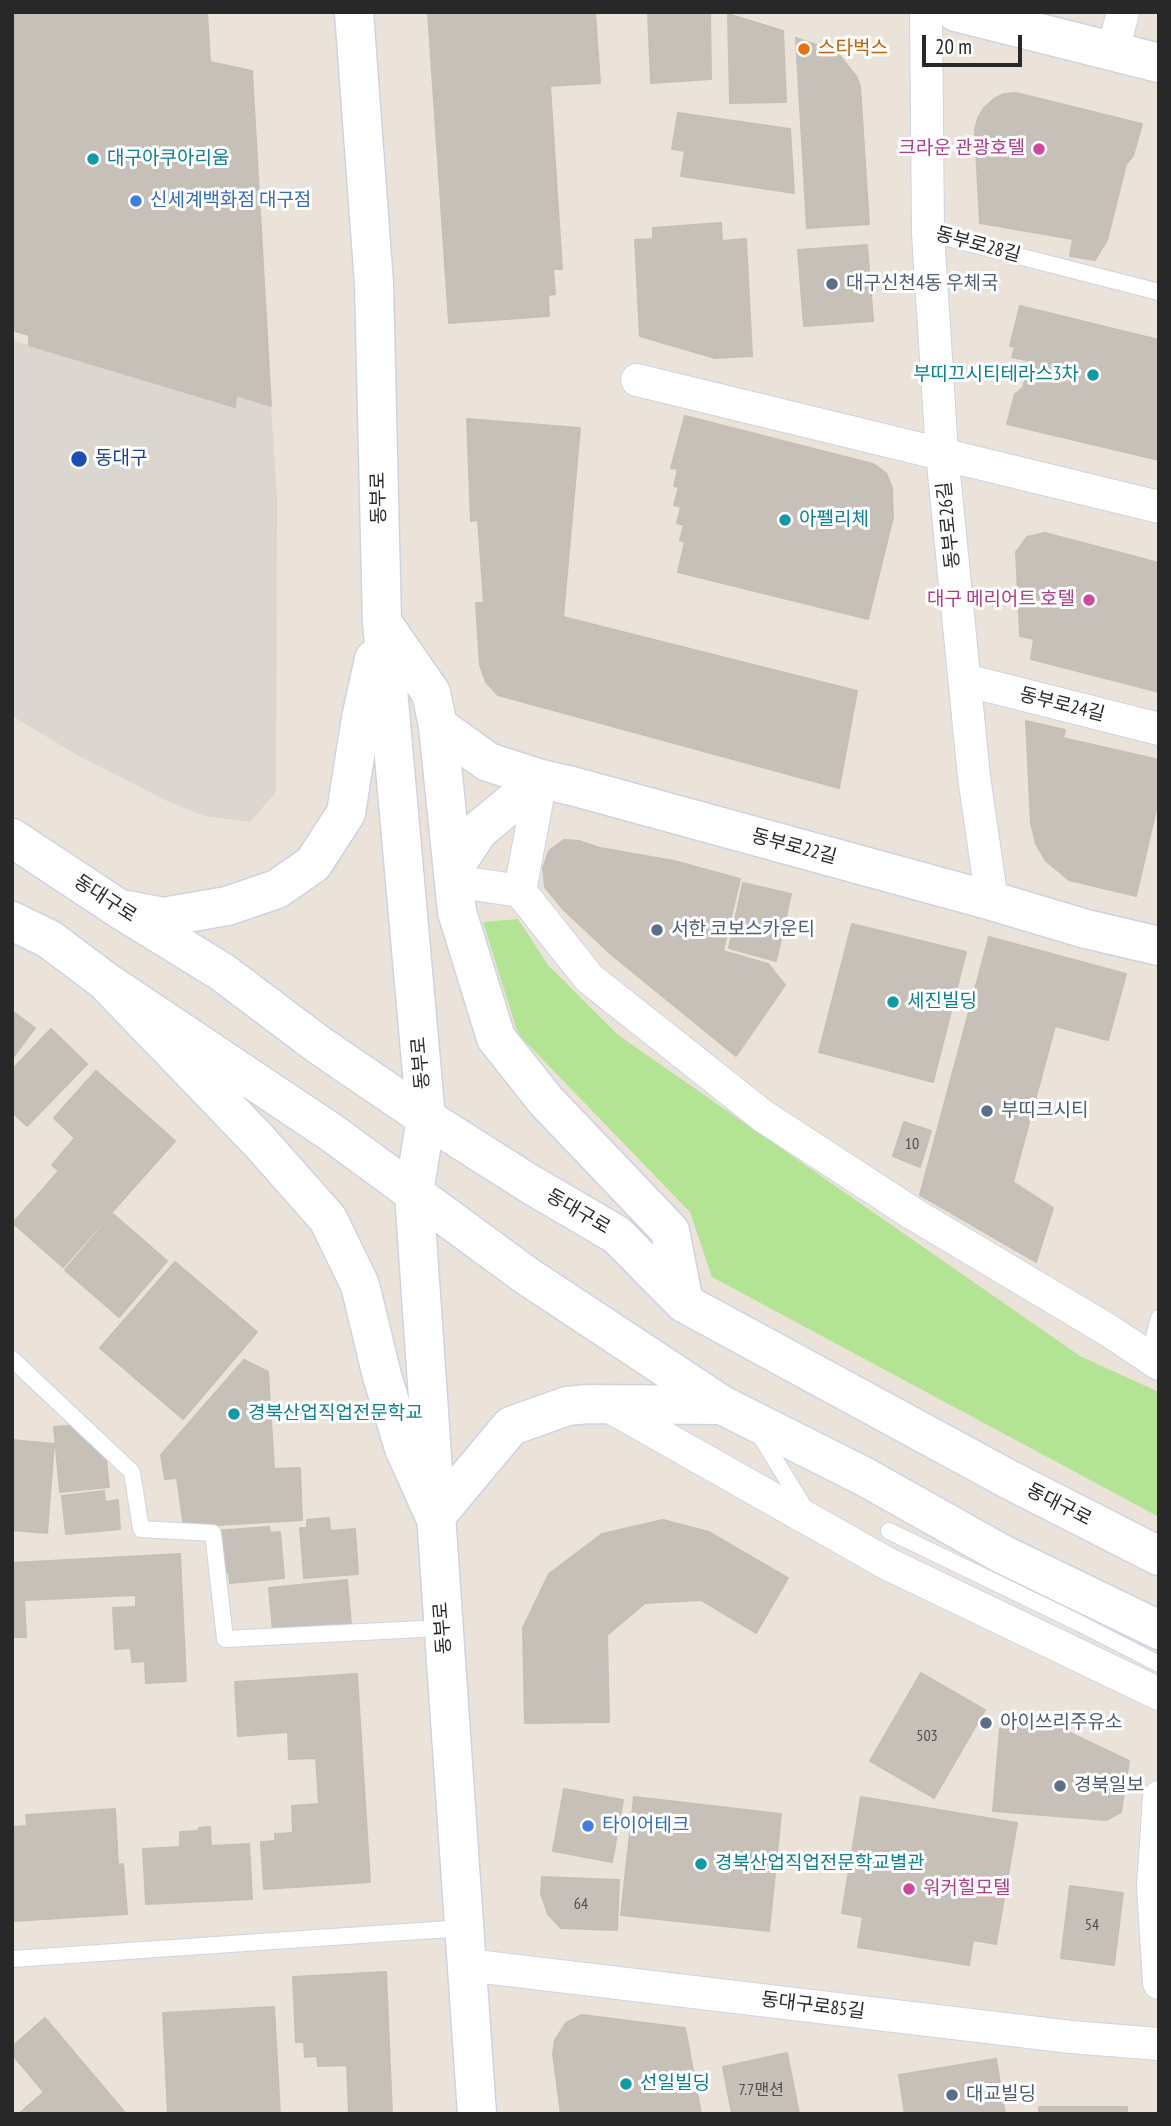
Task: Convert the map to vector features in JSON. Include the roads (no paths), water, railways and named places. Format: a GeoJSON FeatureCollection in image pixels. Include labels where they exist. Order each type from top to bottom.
{"type":"FeatureCollection","features":[{"type":"Feature","properties":{"kind":"main road","name":"동부로"},"geometry":{"type":"LineString","coordinates":[[354,12],[374,284],[382,622],[426,1118],[414,1193],[477,2114]]}},
{"type":"Feature","properties":{"kind":"main road"},"geometry":{"type":"LineString","coordinates":[[956,12],[1159,63]]}},
{"type":"Feature","properties":{"kind":"main road"},"geometry":{"type":"LineString","coordinates":[[382,622],[431,693],[438,726],[457,912],[496,1038],[546,1101],[670,1231],[684,1303]]}},
{"type":"Feature","properties":{"kind":"main road"},"geometry":{"type":"LineString","coordinates":[[118,908],[163,917],[227,906],[277,889],[313,864],[346,813],[361,718],[382,622]]}},
{"type":"Feature","properties":{"kind":"main road","name":"동부로22길"},"geometry":{"type":"LineString","coordinates":[[438,726],[488,762],[541,779],[1086,929],[1159,946]]}},
{"type":"Feature","properties":{"kind":"main road"},"geometry":{"type":"LineString","coordinates":[[454,875],[479,830],[541,779]]}},
{"type":"Feature","properties":{"kind":"main road","name":"동대구로"},"geometry":{"type":"LineString","coordinates":[[12,838],[222,972],[319,1045],[426,1118],[617,1235],[684,1303],[1007,1479],[1159,1556]]}},
{"type":"Feature","properties":{"kind":"main road"},"geometry":{"type":"LineString","coordinates":[[12,921],[49,939],[105,981],[332,1133],[527,1276],[736,1412],[865,1477],[1002,1554],[1159,1630]]}},
{"type":"Feature","properties":{"kind":"main road"},"geometry":{"type":"LineString","coordinates":[[105,981],[259,1141],[328,1219],[360,1285],[382,1376],[404,1448],[435,1517],[511,1426],[567,1406],[605,1404],[736,1412]]}},
{"type":"Feature","properties":{"kind":"street","name":"동부로28길"},"geometry":{"type":"LineString","coordinates":[[926,12],[928,233]]}},
{"type":"Feature","properties":{"kind":"street"},"geometry":{"type":"LineString","coordinates":[[1113,51],[1123,12]]}},
{"type":"Feature","properties":{"kind":"street"},"geometry":{"type":"LineString","coordinates":[[637,380],[942,453],[928,233]]}},
{"type":"Feature","properties":{"kind":"street","name":"동부로26길"},"geometry":{"type":"LineString","coordinates":[[992,901],[974,776],[942,453],[1159,508]]}},
{"type":"Feature","properties":{"kind":"street","name":"동부로24길"},"geometry":{"type":"LineString","coordinates":[[965,680],[1159,729]]}},
{"type":"Feature","properties":{"kind":"street"},"geometry":{"type":"LineString","coordinates":[[520,891],[541,779]]}},
{"type":"Feature","properties":{"kind":"street"},"geometry":{"type":"LineString","coordinates":[[454,875],[520,891],[589,978],[763,1116],[915,1215],[1108,1330],[1153,1361]]}},
{"type":"Feature","properties":{"kind":"street"},"geometry":{"type":"LineString","coordinates":[[605,1404],[888,1564],[1159,1694]]}},
{"type":"Feature","properties":{"kind":"street"},"geometry":{"type":"LineString","coordinates":[[1159,1797],[1153,1887],[1159,1983]]}},
{"type":"Feature","properties":{"kind":"street","name":"동대구로85길"},"geometry":{"type":"LineString","coordinates":[[465,1947],[1057,2035],[1159,2044]]}},
{"type":"Feature","properties":{"kind":"lane","name":"동부로28길"},"geometry":{"type":"LineString","coordinates":[[928,233],[1159,292]]}},
{"type":"Feature","properties":{"kind":"lane"},"geometry":{"type":"LineString","coordinates":[[1153,1361],[1159,1318]]}},
{"type":"Feature","properties":{"kind":"lane"},"geometry":{"type":"LineString","coordinates":[[12,1359],[132,1472],[141,1529],[214,1533],[225,1639],[422,1629]]}},
{"type":"Feature","properties":{"kind":"lane"},"geometry":{"type":"LineString","coordinates":[[736,1412],[813,1522]]}},
{"type":"Feature","properties":{"kind":"lane"},"geometry":{"type":"LineString","coordinates":[[889,1531],[1159,1664]]}},
{"type":"Feature","properties":{"kind":"lane"},"geometry":{"type":"LineString","coordinates":[[12,1959],[465,1947]]}},
{"type":"Feature","properties":{"kind":"place","name":"스타벅스"},"geometry":{"type":"Point","coordinates":[804,49]}},
{"type":"Feature","properties":{"kind":"place","name":"크라운 관광호텔"},"geometry":{"type":"Point","coordinates":[1039,149]}},
{"type":"Feature","properties":{"kind":"place","name":"대구아쿠아리움"},"geometry":{"type":"Point","coordinates":[93,159]}},
{"type":"Feature","properties":{"kind":"place","name":"신세계백화점 대구점"},"geometry":{"type":"Point","coordinates":[136,201]}},
{"type":"Feature","properties":{"kind":"place","name":"대구신천4동 우체국"},"geometry":{"type":"Point","coordinates":[832,284]}},
{"type":"Feature","properties":{"kind":"place","name":"부띠끄시티테라스3차"},"geometry":{"type":"Point","coordinates":[1093,375]}},
{"type":"Feature","properties":{"kind":"place","name":"동대구"},"geometry":{"type":"Point","coordinates":[79,459]}},
{"type":"Feature","properties":{"kind":"place","name":"아펠리체"},"geometry":{"type":"Point","coordinates":[785,520]}},
{"type":"Feature","properties":{"kind":"place","name":"대구 메리어트 호텔"},"geometry":{"type":"Point","coordinates":[1089,600]}},
{"type":"Feature","properties":{"kind":"place","name":"서한 코보스카운티"},"geometry":{"type":"Point","coordinates":[657,930]}},
{"type":"Feature","properties":{"kind":"place","name":"세진빌딩"},"geometry":{"type":"Point","coordinates":[893,1002]}},
{"type":"Feature","properties":{"kind":"place","name":"부띠크시티"},"geometry":{"type":"Point","coordinates":[987,1111]}},
{"type":"Feature","properties":{"kind":"place","name":"경북산업직업전문학교"},"geometry":{"type":"Point","coordinates":[234,1414]}},
{"type":"Feature","properties":{"kind":"place","name":"아이쓰리주유소"},"geometry":{"type":"Point","coordinates":[986,1723]}},
{"type":"Feature","properties":{"kind":"place","name":"경북일보"},"geometry":{"type":"Point","coordinates":[1060,1786]}},
{"type":"Feature","properties":{"kind":"place","name":"타이어테크"},"geometry":{"type":"Point","coordinates":[588,1826]}},
{"type":"Feature","properties":{"kind":"place","name":"경북산업직업전문학교별관"},"geometry":{"type":"Point","coordinates":[701,1864]}},
{"type":"Feature","properties":{"kind":"place","name":"워커힐모텔"},"geometry":{"type":"Point","coordinates":[909,1889]}},
{"type":"Feature","properties":{"kind":"place","name":"선일빌딩"},"geometry":{"type":"Point","coordinates":[626,2084]}},
{"type":"Feature","properties":{"kind":"place","name":"대교빌딩"},"geometry":{"type":"Point","coordinates":[952,2095]}}]}
